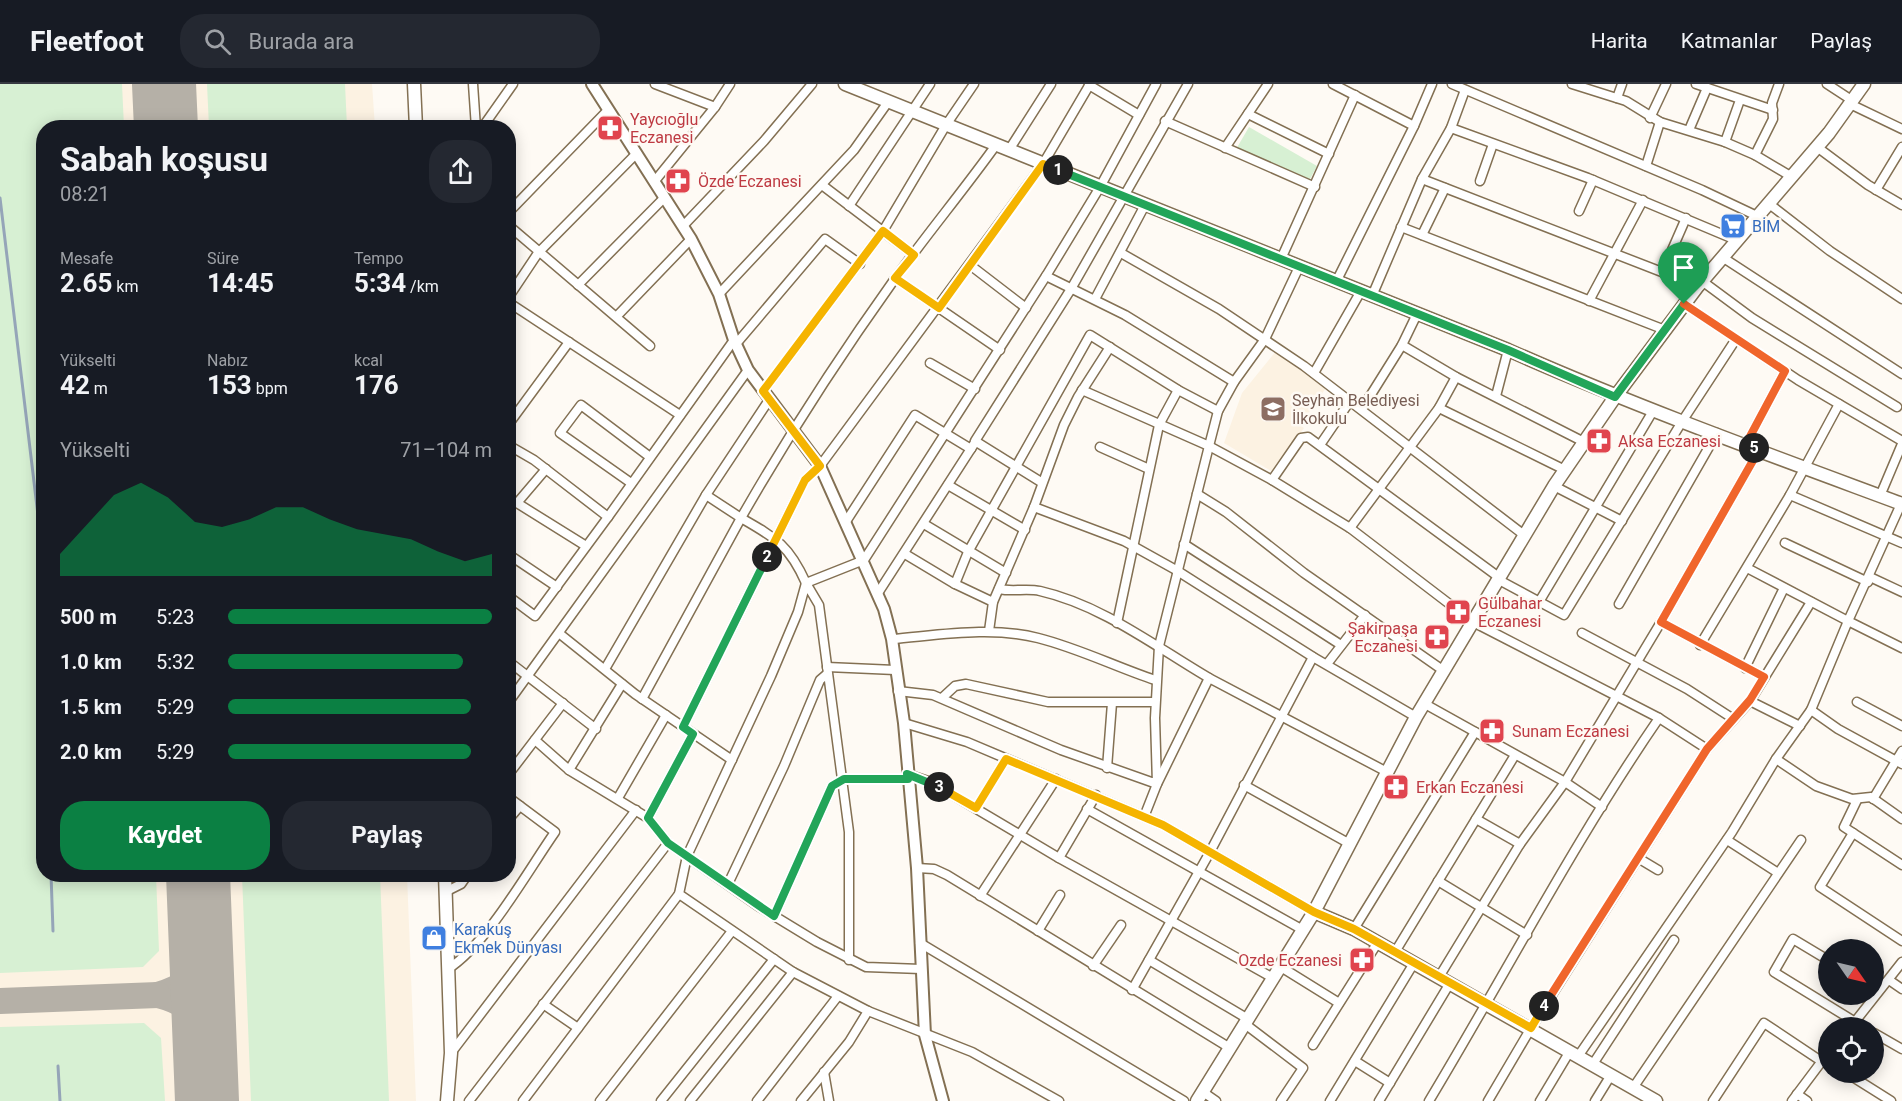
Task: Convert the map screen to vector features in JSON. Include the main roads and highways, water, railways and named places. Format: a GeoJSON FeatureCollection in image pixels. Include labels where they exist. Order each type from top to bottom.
{"type":"FeatureCollection","features":[{"type":"Feature","properties":{"kind":"main road"},"geometry":{"type":"LineString","coordinates":[[414,84],[416,120]]}},
{"type":"Feature","properties":{"kind":"main road"},"geometry":{"type":"LineString","coordinates":[[1200,1096],[1314,912],[1416,717],[1554,486],[1615,397],[1684,304],[1817,147],[1864,84]]}},
{"type":"Feature","properties":{"kind":"main road"},"geometry":{"type":"LineString","coordinates":[[853,85],[888,102],[1508,350],[1615,397],[1683,420],[1902,504]]}},
{"type":"Feature","properties":{"kind":"main road"},"geometry":{"type":"LineString","coordinates":[[445,882],[452,1053],[447,1101]]}},
{"type":"Feature","properties":{"kind":"main road"},"geometry":{"type":"LineString","coordinates":[[1314,912],[1378,942],[1656,1101]]}},
{"type":"Feature","properties":{"kind":"waterway"},"geometry":{"type":"LineString","coordinates":[[0,198],[36,499]]}},
{"type":"Feature","properties":{"kind":"waterway"},"geometry":{"type":"LineString","coordinates":[[51,882],[53,931]]}},
{"type":"Feature","properties":{"kind":"waterway"},"geometry":{"type":"LineString","coordinates":[[58,1066],[60,1101]]}},
{"type":"Feature","properties":{"kind":"place","name":"Yaycıoğlu Eczanesi"},"geometry":{"type":"Point","coordinates":[610,128]}},
{"type":"Feature","properties":{"kind":"place","name":"Özde Eczanesi"},"geometry":{"type":"Point","coordinates":[678,181]}},
{"type":"Feature","properties":{"kind":"place","name":"BİM"},"geometry":{"type":"Point","coordinates":[1733,226]}},
{"type":"Feature","properties":{"kind":"place","name":"Seyhan Belediyesi İlkokulu"},"geometry":{"type":"Point","coordinates":[1273,409]}},
{"type":"Feature","properties":{"kind":"place","name":"Aksa Eczanesi"},"geometry":{"type":"Point","coordinates":[1599,441]}},
{"type":"Feature","properties":{"kind":"place","name":"Gülbahar Eczanesi"},"geometry":{"type":"Point","coordinates":[1458,612]}},
{"type":"Feature","properties":{"kind":"place","name":"Şakirpaşa Eczanesi"},"geometry":{"type":"Point","coordinates":[1437,637]}},
{"type":"Feature","properties":{"kind":"place","name":"Sunam Eczanesi"},"geometry":{"type":"Point","coordinates":[1492,731]}},
{"type":"Feature","properties":{"kind":"place","name":"Erkan Eczanesi"},"geometry":{"type":"Point","coordinates":[1396,787]}},
{"type":"Feature","properties":{"kind":"place","name":"Karakuş Ekmek Dünyası"},"geometry":{"type":"Point","coordinates":[434,938]}},
{"type":"Feature","properties":{"kind":"place","name":"Ozde Eczanesi"},"geometry":{"type":"Point","coordinates":[1362,960]}}]}
